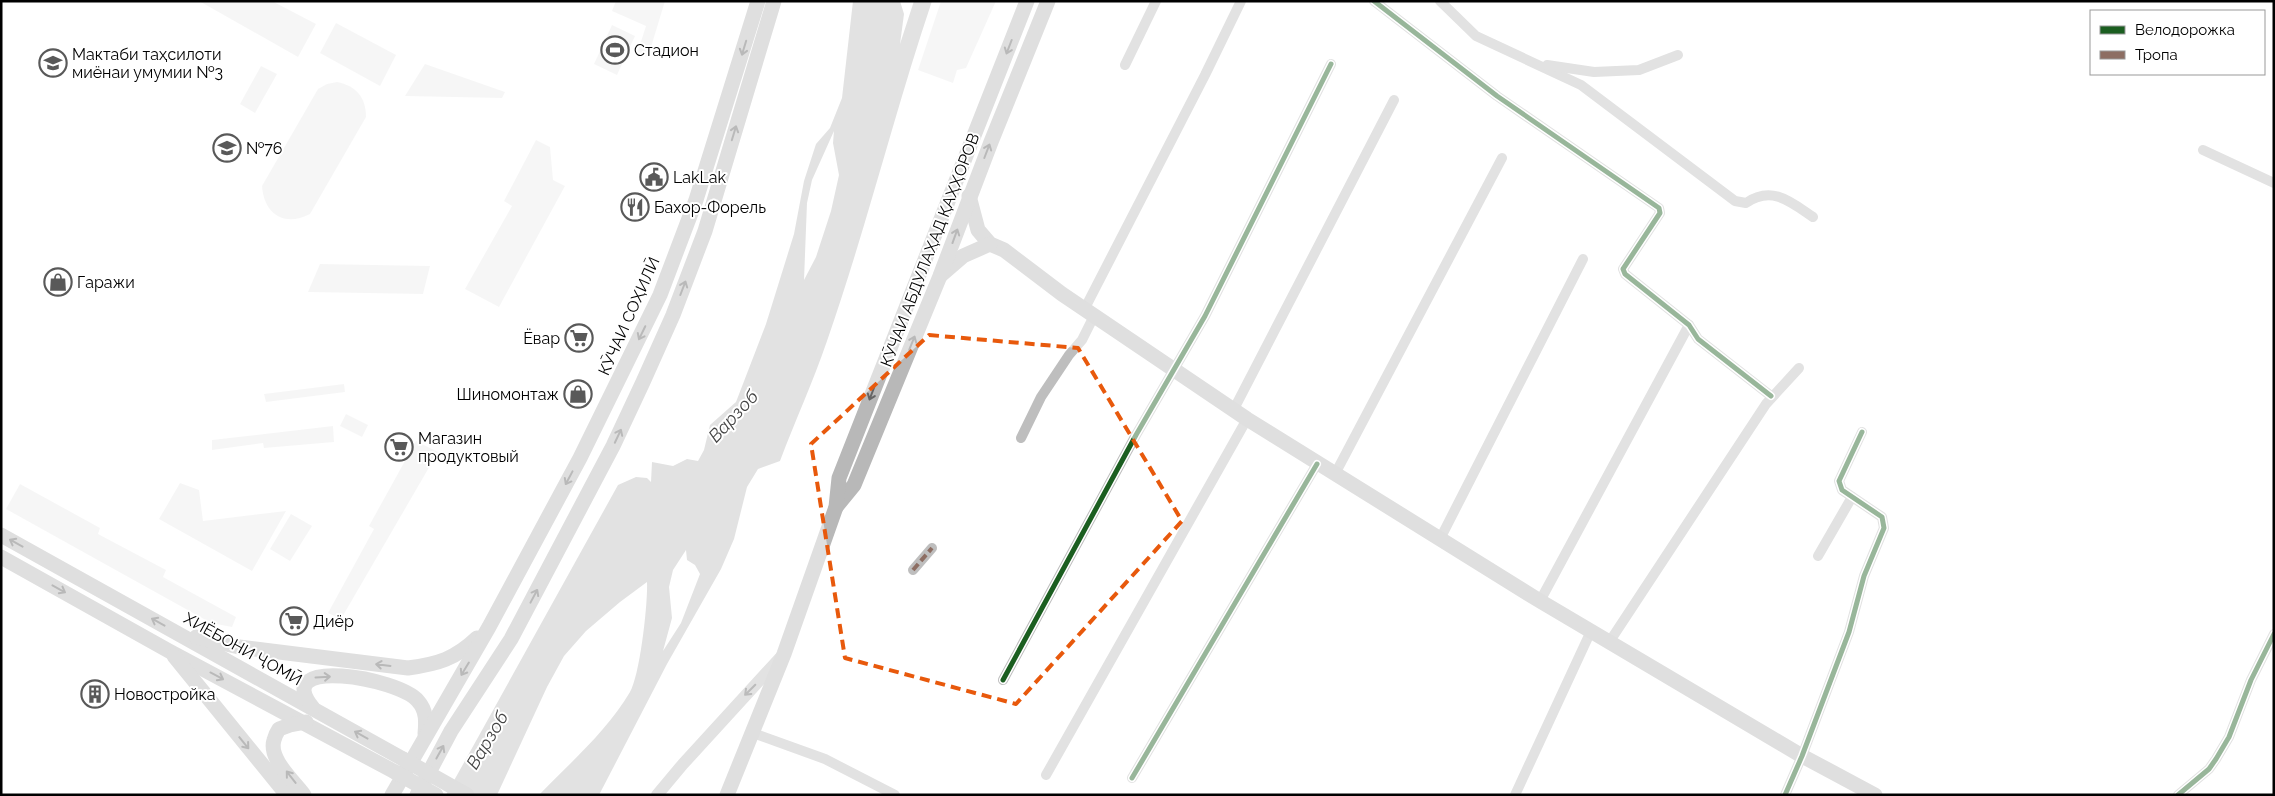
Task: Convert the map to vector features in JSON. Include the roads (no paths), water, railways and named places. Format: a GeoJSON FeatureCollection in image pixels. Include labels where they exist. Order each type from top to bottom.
{"type":"FeatureCollection","features":[{"type":"Feature","properties":{"kind":"main road","name":"КӮЧАИ СОҲИЛӢ"},"geometry":{"type":"LineString","coordinates":[[392,795],[489,627],[580,458],[660,295],[699,191],[758,1]]}},
{"type":"Feature","properties":{"kind":"main road"},"geometry":{"type":"LineString","coordinates":[[417,795],[451,731],[511,639],[602,468],[673,316],[704,232],[774,1]]}},
{"type":"Feature","properties":{"kind":"main road","name":"КӮЧАИ АБДУЛАҲАД ҚАҲҲОРОВ"},"geometry":{"type":"LineString","coordinates":[[727,795],[784,654],[836,507],[839,478],[1027,1]]}},
{"type":"Feature","properties":{"kind":"main road","name":"КӮЧАИ АБДУЛАҲАД ҚАҲҲОРОВ"},"geometry":{"type":"LineString","coordinates":[[836,507],[854,485],[940,276],[969,196],[1048,1]]}},
{"type":"Feature","properties":{"kind":"main road"},"geometry":{"type":"LineString","coordinates":[[969,196],[978,230],[990,244],[1004,250],[1089,313],[1247,419],[1540,601],[1802,756],[1875,795]]}},
{"type":"Feature","properties":{"kind":"main road"},"geometry":{"type":"LineString","coordinates":[[940,276],[963,256],[990,244]]}},
{"type":"Feature","properties":{"kind":"main road"},"geometry":{"type":"LineString","coordinates":[[580,458],[588,455],[594,456],[599,460],[602,468]]}},
{"type":"Feature","properties":{"kind":"main road","name":"ХИЁБОНИ ҶОМӢ"},"geometry":{"type":"LineString","coordinates":[[1,535],[313,708],[399,765],[436,795]]}},
{"type":"Feature","properties":{"kind":"main road","name":"ХИЁБОНИ ҶОМӢ"},"geometry":{"type":"LineString","coordinates":[[1,557],[169,651],[306,722],[467,795]]}},
{"type":"Feature","properties":{"kind":"main road"},"geometry":{"type":"LineString","coordinates":[[179,634],[239,647],[408,668],[431,665],[462,652],[489,627]]}},
{"type":"Feature","properties":{"kind":"main road"},"geometry":{"type":"LineString","coordinates":[[169,651],[287,795]]}},
{"type":"Feature","properties":{"kind":"main road"},"geometry":{"type":"LineString","coordinates":[[313,708],[304,698],[303,691],[306,683],[312,678],[323,676],[372,680],[392,686],[417,700],[426,716],[425,736]]}},
{"type":"Feature","properties":{"kind":"main road"},"geometry":{"type":"LineString","coordinates":[[304,795],[277,760],[273,748],[279,729],[306,722]]}},
{"type":"Feature","properties":{"kind":"street"},"geometry":{"type":"LineString","coordinates":[[1125,65],[1156,1]]}},
{"type":"Feature","properties":{"kind":"street"},"geometry":{"type":"LineString","coordinates":[[1021,438],[1041,397],[1069,354],[1082,340],[1089,313],[1241,1]]}},
{"type":"Feature","properties":{"kind":"street"},"geometry":{"type":"LineString","coordinates":[[1374,1],[1496,96],[1659,208],[1660,213],[1624,271],[1689,325],[1698,339],[1772,396]]}},
{"type":"Feature","properties":{"kind":"street"},"geometry":{"type":"LineString","coordinates":[[1440,1],[1476,36],[1582,85],[1735,201],[1746,203],[1762,195],[1776,196],[1786,199],[1813,217]]}},
{"type":"Feature","properties":{"kind":"street"},"geometry":{"type":"LineString","coordinates":[[1536,63],[1594,72],[1639,70],[1678,55]]}},
{"type":"Feature","properties":{"kind":"street"},"geometry":{"type":"LineString","coordinates":[[1003,680],[1205,316],[1331,64]]}},
{"type":"Feature","properties":{"kind":"street"},"geometry":{"type":"LineString","coordinates":[[1234,409],[1394,100]]}},
{"type":"Feature","properties":{"kind":"street"},"geometry":{"type":"LineString","coordinates":[[2203,150],[2274,183]]}},
{"type":"Feature","properties":{"kind":"street"},"geometry":{"type":"LineString","coordinates":[[1335,474],[1502,158]]}},
{"type":"Feature","properties":{"kind":"street"},"geometry":{"type":"LineString","coordinates":[[1440,538],[1583,259]]}},
{"type":"Feature","properties":{"kind":"street"},"geometry":{"type":"LineString","coordinates":[[1540,601],[1689,325]]}},
{"type":"Feature","properties":{"kind":"street"},"geometry":{"type":"LineString","coordinates":[[1610,641],[1772,396],[1799,368]]}},
{"type":"Feature","properties":{"kind":"street"},"geometry":{"type":"LineString","coordinates":[[1046,774],[1247,419]]}},
{"type":"Feature","properties":{"kind":"street"},"geometry":{"type":"LineString","coordinates":[[1785,795],[1802,756],[1849,632],[1864,576],[1884,528],[1882,517],[1842,490],[1839,481],[1862,432]]}},
{"type":"Feature","properties":{"kind":"street"},"geometry":{"type":"LineString","coordinates":[[1132,778],[1317,464]]}},
{"type":"Feature","properties":{"kind":"street"},"geometry":{"type":"LineString","coordinates":[[1818,556],[1852,497]]}},
{"type":"Feature","properties":{"kind":"street"},"geometry":{"type":"LineString","coordinates":[[913,570],[932,548]]}},
{"type":"Feature","properties":{"kind":"street"},"geometry":{"type":"LineString","coordinates":[[1515,795],[1591,631]]}},
{"type":"Feature","properties":{"kind":"street"},"geometry":{"type":"LineString","coordinates":[[2178,795],[2209,768],[2216,759],[2229,737],[2251,680],[2274,634]]}},
{"type":"Feature","properties":{"kind":"street","name":"КӮЧАИ АБДУЛАҲАД ҚАҲҲОРОВ"},"geometry":{"type":"LineString","coordinates":[[657,795],[784,654]]}},
{"type":"Feature","properties":{"kind":"street"},"geometry":{"type":"LineString","coordinates":[[753,733],[825,759],[895,795]]}},
{"type":"Feature","properties":{"kind":"water","name":"Варзоб"},"geometry":{"type":"Polygon","coordinates":[[[853,1],[900,1],[904,14],[900,44],[914,1],[932,1],[841,299],[822,356],[780,461],[758,469],[747,487],[734,539],[721,569],[667,664],[599,795],[539,795],[599,733],[630,692],[634,683],[640,655],[645,622],[647,582],[586,631],[564,656],[547,687],[497,795],[446,795],[618,485],[636,477],[647,478],[651,482],[652,462],[673,466],[687,459],[698,461],[704,450],[710,425],[736,402],[766,324],[794,234],[804,181],[816,144],[830,128],[842,98],[853,1]],[[834,131],[812,180],[807,203],[804,280],[816,257],[831,211],[839,175],[833,143],[834,131]],[[686,550],[673,570],[669,587],[672,618],[663,651],[681,623],[700,574],[695,565],[687,560],[686,550]]]}},
{"type":"Feature","properties":{"kind":"place","name":"Стадион"},"geometry":{"type":"Point","coordinates":[615,50]}},
{"type":"Feature","properties":{"kind":"place","name":"Мактаби таҳсилоти миёнаи умумии №3"},"geometry":{"type":"Point","coordinates":[53,63]}},
{"type":"Feature","properties":{"kind":"place","name":"№76"},"geometry":{"type":"Point","coordinates":[227,148]}},
{"type":"Feature","properties":{"kind":"place","name":"LakLak"},"geometry":{"type":"Point","coordinates":[654,177]}},
{"type":"Feature","properties":{"kind":"place","name":"Бахор-Форель"},"geometry":{"type":"Point","coordinates":[635,207]}},
{"type":"Feature","properties":{"kind":"place","name":"Гаражи"},"geometry":{"type":"Point","coordinates":[58,282]}},
{"type":"Feature","properties":{"kind":"place","name":"Ёвар"},"geometry":{"type":"Point","coordinates":[579,338]}},
{"type":"Feature","properties":{"kind":"place","name":"Шиномонтаж"},"geometry":{"type":"Point","coordinates":[578,394]}},
{"type":"Feature","properties":{"kind":"place","name":"Магазин продуктовый"},"geometry":{"type":"Point","coordinates":[399,447]}},
{"type":"Feature","properties":{"kind":"place","name":"Диёр"},"geometry":{"type":"Point","coordinates":[294,621]}},
{"type":"Feature","properties":{"kind":"place","name":"Новостройка"},"geometry":{"type":"Point","coordinates":[95,694]}}]}
